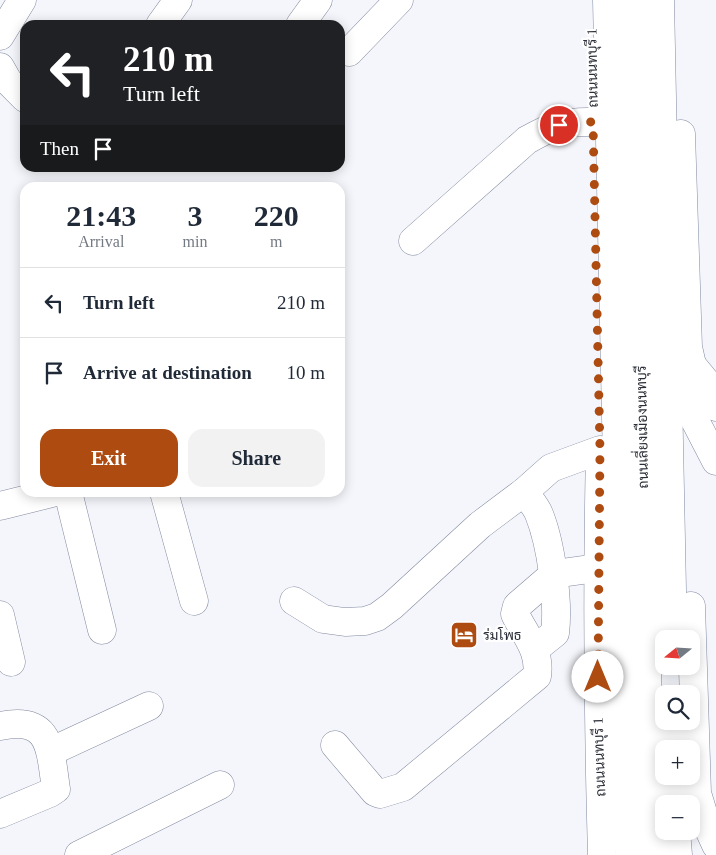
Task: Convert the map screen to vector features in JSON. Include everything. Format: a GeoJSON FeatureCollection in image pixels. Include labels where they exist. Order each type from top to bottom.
{"type":"FeatureCollection","features":[{"type":"Feature","properties":{"kind":"main road"},"geometry":{"type":"LineString","coordinates":[[0,36],[22,0]]}},
{"type":"Feature","properties":{"kind":"main road"},"geometry":{"type":"LineString","coordinates":[[164,20],[178,0]]}},
{"type":"Feature","properties":{"kind":"main road"},"geometry":{"type":"LineString","coordinates":[[304,20],[318,0]]}},
{"type":"Feature","properties":{"kind":"main road"},"geometry":{"type":"LineString","coordinates":[[349,52],[399,0]]}},
{"type":"Feature","properties":{"kind":"main road","name":"ถนนนนทบุรี 1"},"geometry":{"type":"LineString","coordinates":[[590,0],[600,450],[597,568],[598,714],[602,855]]}},
{"type":"Feature","properties":{"kind":"main road"},"geometry":{"type":"LineString","coordinates":[[607,0],[622,694],[627,834],[630,855]]}},
{"type":"Feature","properties":{"kind":"main road","name":"ถนนเลี่ยงเมืองนนทบุรี"},"geometry":{"type":"LineString","coordinates":[[632,0],[651,855]]}},
{"type":"Feature","properties":{"kind":"main road","name":"ถนนเลี่ยงเมืองนนทบุรี"},"geometry":{"type":"LineString","coordinates":[[660,0],[674,630]]}},
{"type":"Feature","properties":{"kind":"main road"},"geometry":{"type":"LineString","coordinates":[[675,0],[688,347],[692,365],[685,419],[697,793],[706,823],[716,845]]}},
{"type":"Feature","properties":{"kind":"main road"},"geometry":{"type":"LineString","coordinates":[[0,66],[8,81],[20,93]]}},
{"type":"Feature","properties":{"kind":"main road"},"geometry":{"type":"LineString","coordinates":[[413,241],[526,140],[548,128],[570,121],[593,122]]}},
{"type":"Feature","properties":{"kind":"main road"},"geometry":{"type":"LineString","coordinates":[[692,365],[706,382],[716,407]]}},
{"type":"Feature","properties":{"kind":"main road"},"geometry":{"type":"LineString","coordinates":[[687,405],[716,461]]}},
{"type":"Feature","properties":{"kind":"main road"},"geometry":{"type":"LineString","coordinates":[[294,601],[323,619],[354,622],[377,617],[392,606],[480,525],[524,492],[550,468],[600,450]]}},
{"type":"Feature","properties":{"kind":"main road"},"geometry":{"type":"LineString","coordinates":[[524,492],[538,513],[546,535],[554,574],[554,633],[535,650]]}},
{"type":"Feature","properties":{"kind":"main road"},"geometry":{"type":"LineString","coordinates":[[0,506],[36,497]]}},
{"type":"Feature","properties":{"kind":"main road"},"geometry":{"type":"LineString","coordinates":[[69,497],[102,630]]}},
{"type":"Feature","properties":{"kind":"main road"},"geometry":{"type":"LineString","coordinates":[[165,497],[194,601]]}},
{"type":"Feature","properties":{"kind":"main road"},"geometry":{"type":"LineString","coordinates":[[335,745],[375,792],[380,794],[403,787],[537,676],[539,665],[535,650],[514,614],[517,606],[554,574],[597,568]]}},
{"type":"Feature","properties":{"kind":"main road"},"geometry":{"type":"LineString","coordinates":[[0,615],[11,662]]}},
{"type":"Feature","properties":{"kind":"main road"},"geometry":{"type":"LineString","coordinates":[[617,855],[622,694]]}},
{"type":"Feature","properties":{"kind":"main road"},"geometry":{"type":"LineString","coordinates":[[52,751],[149,706]]}},
{"type":"Feature","properties":{"kind":"main road"},"geometry":{"type":"LineString","coordinates":[[0,726],[14,723],[30,726],[41,732],[52,751],[56,789],[0,814]]}},
{"type":"Feature","properties":{"kind":"main road"},"geometry":{"type":"LineString","coordinates":[[79,855],[220,785]]}},
{"type":"Feature","properties":{"kind":"main road"},"geometry":{"type":"LineString","coordinates":[[677,840],[678,855]]}},
{"type":"Feature","properties":{"kind":"place","name":"ร่มโพธ"},"geometry":{"type":"Point","coordinates":[464,635]}},
{"type":"Feature","properties":{"kind":"route"},"geometry":{"type":"LineString","coordinates":[[559,125],[570,121],[593,122],[600,450],[597,568],[598,677]]}}]}
